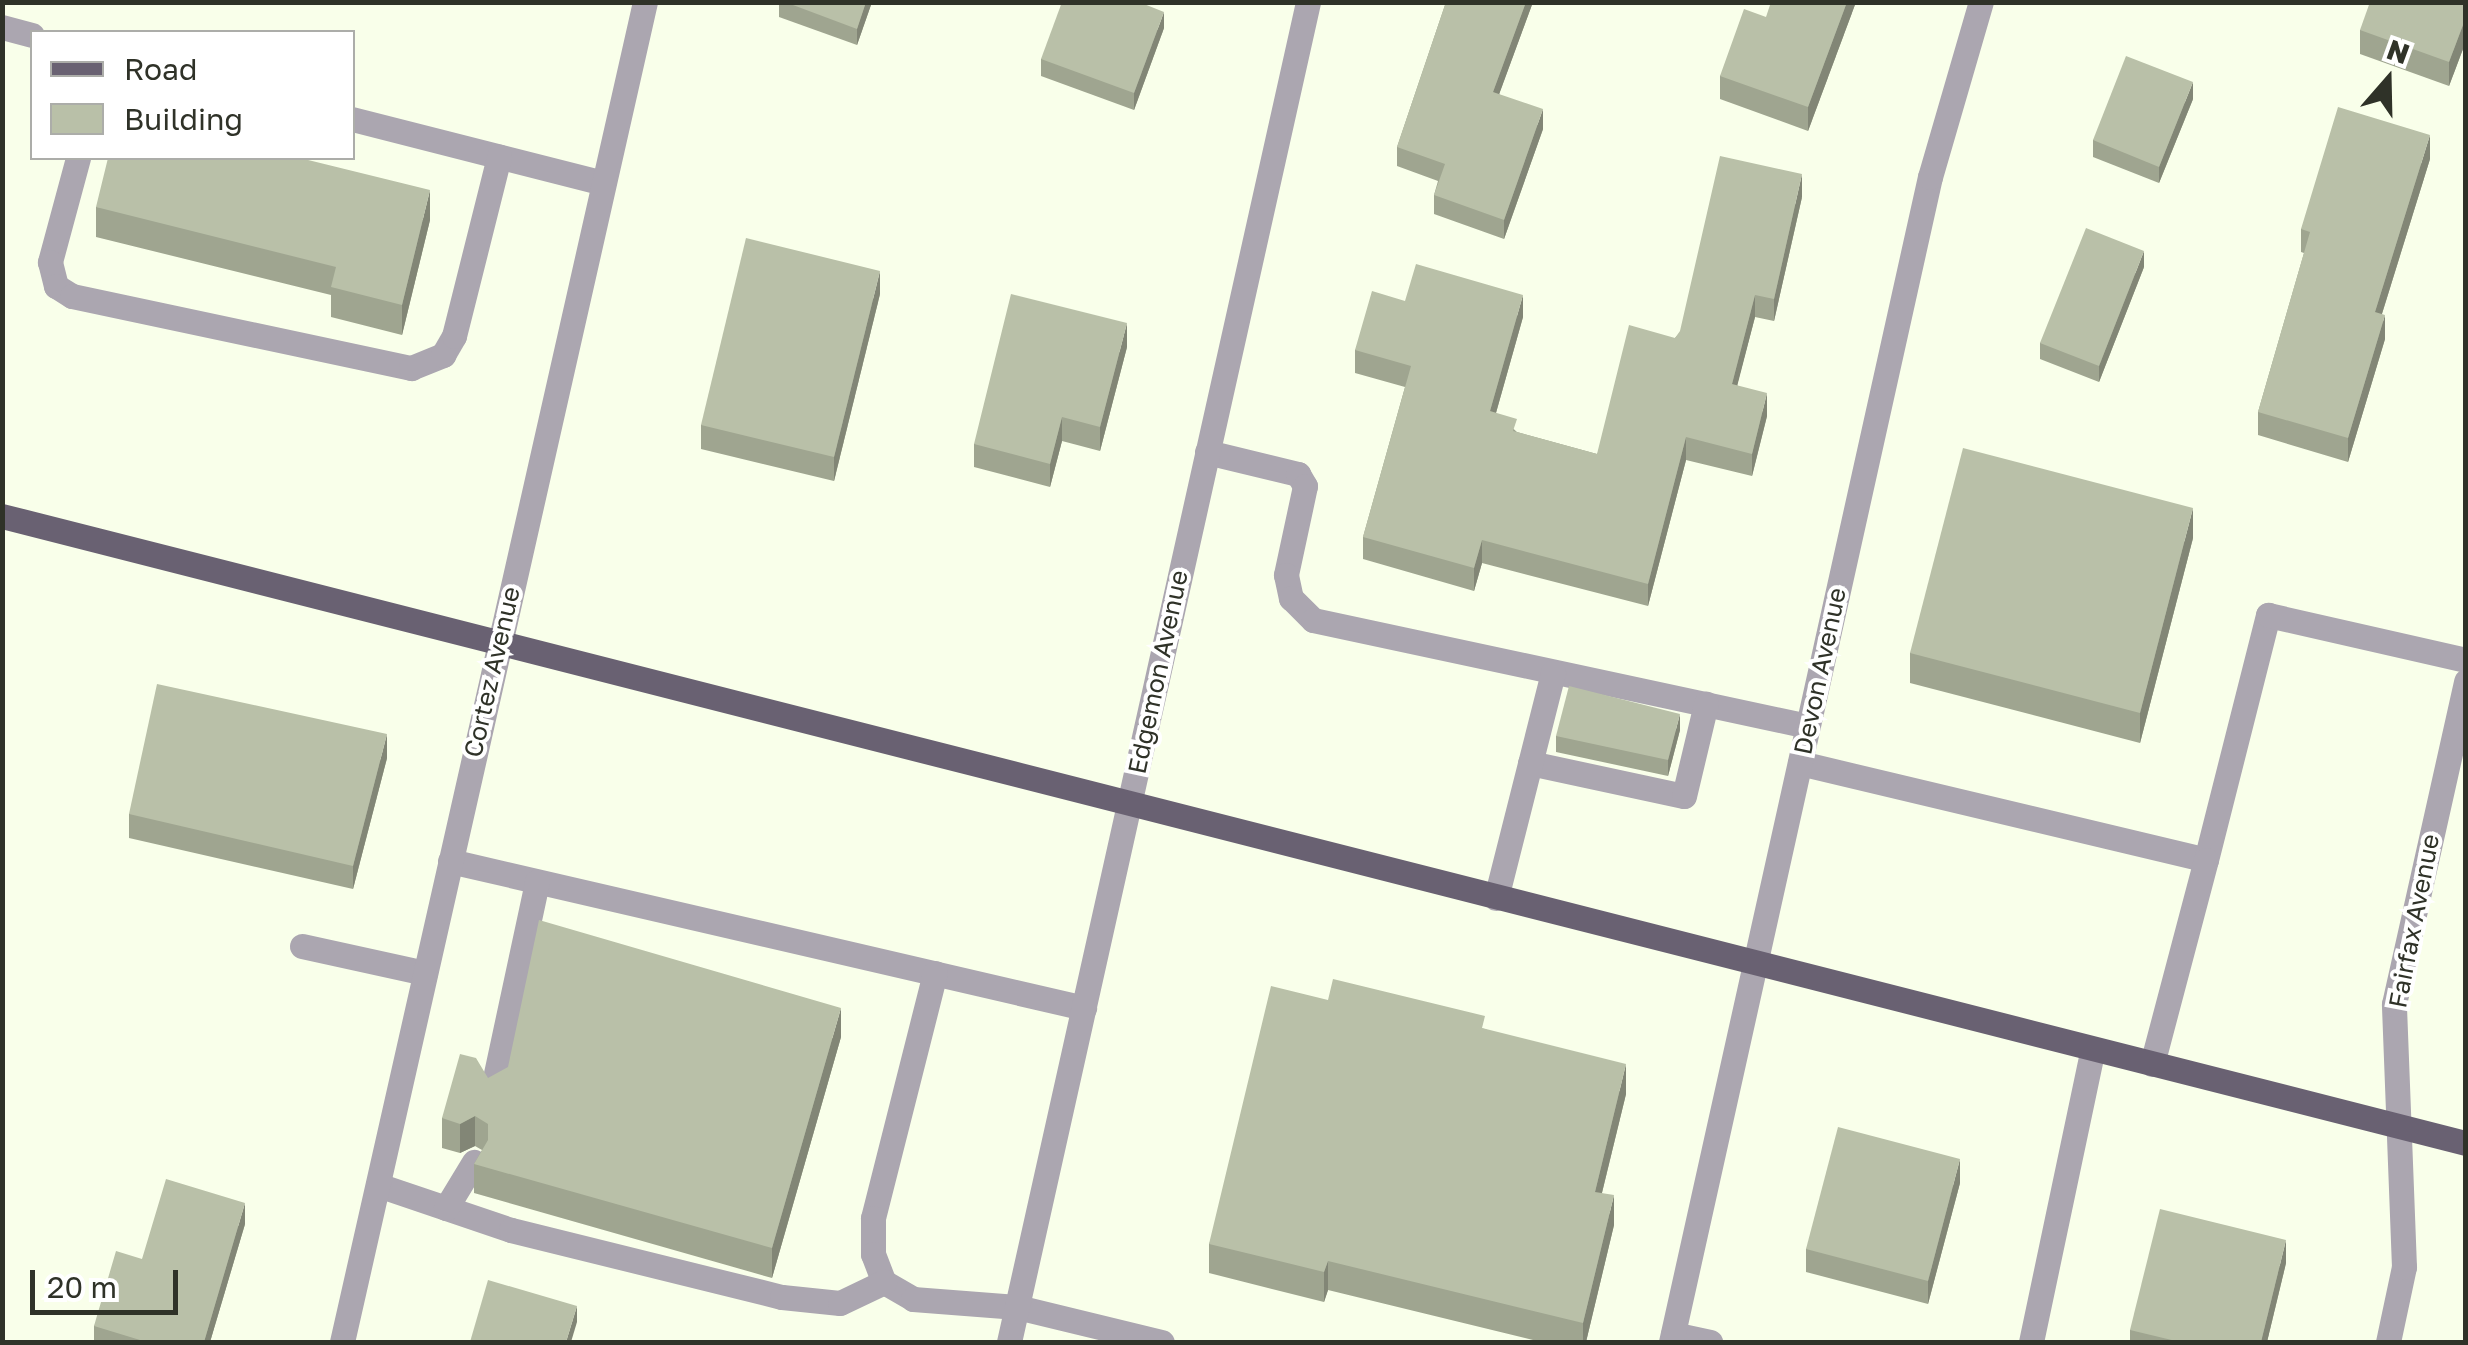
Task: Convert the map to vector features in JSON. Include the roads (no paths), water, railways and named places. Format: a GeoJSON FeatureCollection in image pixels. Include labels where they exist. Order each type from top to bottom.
{"type":"FeatureCollection","features":[{"type":"Feature","properties":{"kind":"main road"},"geometry":{"type":"LineString","coordinates":[[2,516],[2466,1143]]}},
{"type":"Feature","properties":{"kind":"street","name":"Cortez Avenue"},"geometry":{"type":"LineString","coordinates":[[342,1342],[644,2]]}},
{"type":"Feature","properties":{"kind":"street","name":"Edgemon Avenue"},"geometry":{"type":"LineString","coordinates":[[1010,1342],[1308,2]]}},
{"type":"Feature","properties":{"kind":"street","name":"Devon Avenue"},"geometry":{"type":"LineString","coordinates":[[1672,1338],[1930,177],[1981,2]]}},
{"type":"Feature","properties":{"kind":"street"},"geometry":{"type":"LineString","coordinates":[[2,27],[30,34]]}},
{"type":"Feature","properties":{"kind":"street"},"geometry":{"type":"LineString","coordinates":[[355,120],[603,184]]}},
{"type":"Feature","properties":{"kind":"street"},"geometry":{"type":"LineString","coordinates":[[77,160],[50,262],[56,286],[72,296],[411,368],[443,355],[454,336],[499,157]]}},
{"type":"Feature","properties":{"kind":"street"},"geometry":{"type":"LineString","coordinates":[[1207,452],[1298,474],[1305,486],[1286,575],[1291,598],[1313,620],[1808,726]]}},
{"type":"Feature","properties":{"kind":"street"},"geometry":{"type":"LineString","coordinates":[[2152,1064],[2268,616],[2466,660]]}},
{"type":"Feature","properties":{"kind":"street"},"geometry":{"type":"LineString","coordinates":[[1496,898],[1553,672]]}},
{"type":"Feature","properties":{"kind":"street","name":"Fairfax Avenue"},"geometry":{"type":"LineString","coordinates":[[2388,1342],[2404,1267],[2394,1004],[2466,682]]}},
{"type":"Feature","properties":{"kind":"street"},"geometry":{"type":"LineString","coordinates":[[1530,763],[1684,796],[1706,704]]}},
{"type":"Feature","properties":{"kind":"street"},"geometry":{"type":"LineString","coordinates":[[1800,764],[2206,860]]}},
{"type":"Feature","properties":{"kind":"street"},"geometry":{"type":"LineString","coordinates":[[450,861],[1084,1008]]}},
{"type":"Feature","properties":{"kind":"street"},"geometry":{"type":"LineString","coordinates":[[492,1092],[537,882]]}},
{"type":"Feature","properties":{"kind":"street"},"geometry":{"type":"LineString","coordinates":[[302,946],[425,973]]}},
{"type":"Feature","properties":{"kind":"street"},"geometry":{"type":"LineString","coordinates":[[935,973],[873,1218],[873,1254],[884,1282],[913,1299],[1017,1307],[1162,1342]]}},
{"type":"Feature","properties":{"kind":"street"},"geometry":{"type":"LineString","coordinates":[[2031,1342],[2093,1050]]}},
{"type":"Feature","properties":{"kind":"street"},"geometry":{"type":"LineString","coordinates":[[446,1208],[474,1162]]}},
{"type":"Feature","properties":{"kind":"street"},"geometry":{"type":"LineString","coordinates":[[378,1185],[446,1208],[782,1297],[840,1304],[884,1282]]}},
{"type":"Feature","properties":{"kind":"street"},"geometry":{"type":"LineString","coordinates":[[1672,1338],[1710,1342]]}}]}
